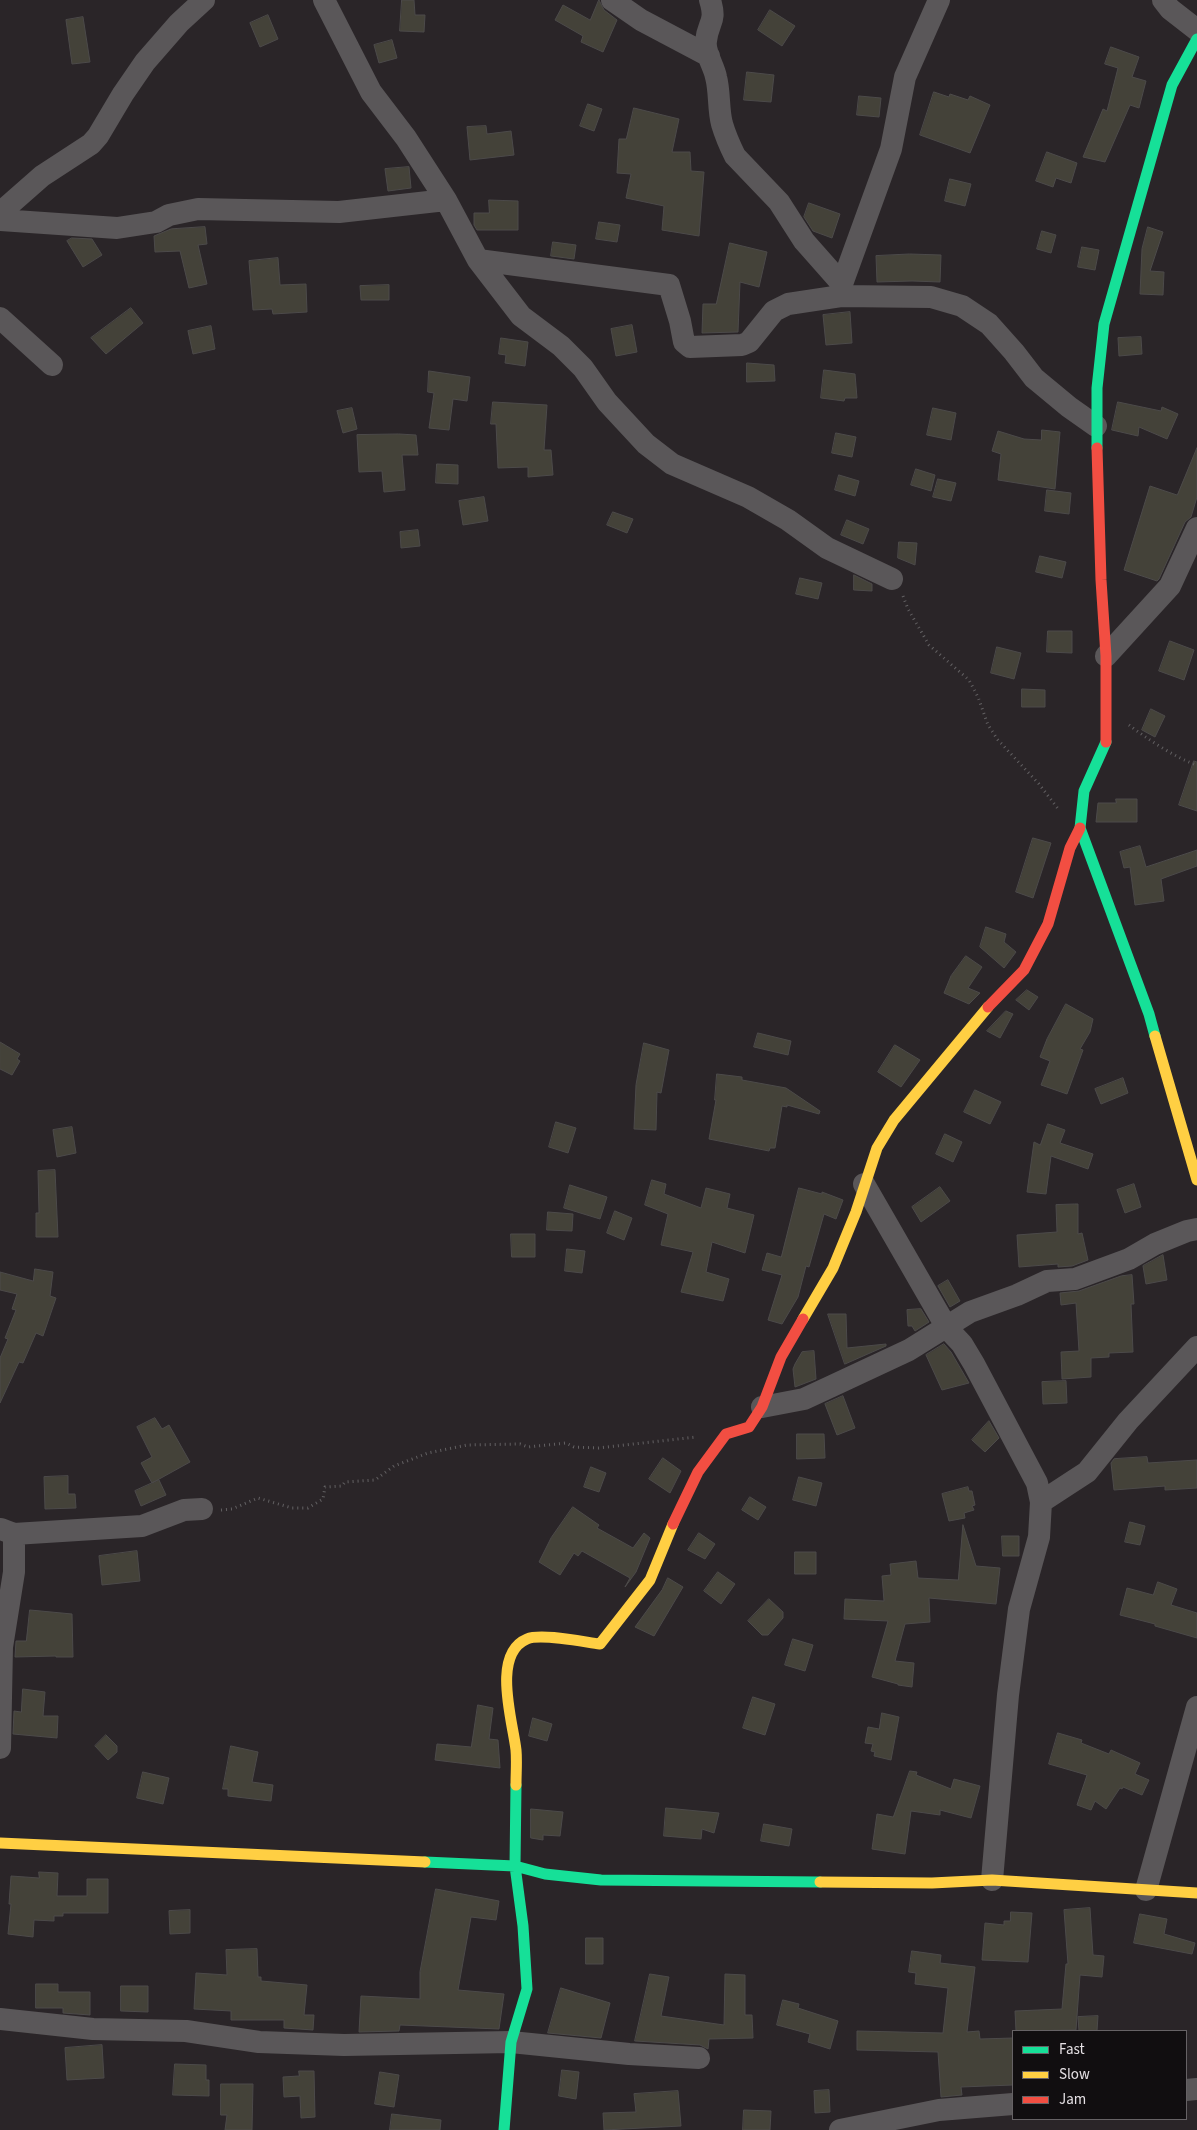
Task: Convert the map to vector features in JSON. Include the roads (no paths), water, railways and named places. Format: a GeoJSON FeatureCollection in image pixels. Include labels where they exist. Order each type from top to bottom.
{"type":"FeatureCollection","features":[{"type":"Feature","properties":{"kind":"street"},"geometry":{"type":"LineString","coordinates":[[0,213],[42,176],[91,144],[145,62],[179,23],[204,0]]}},
{"type":"Feature","properties":{"kind":"street"},"geometry":{"type":"LineString","coordinates":[[324,0],[371,92],[406,138],[446,200],[478,260],[521,316],[561,346],[583,368],[607,402],[646,444],[672,464],[748,496],[788,520],[827,548],[892,579]]}},
{"type":"Feature","properties":{"kind":"street"},"geometry":{"type":"LineString","coordinates":[[612,0],[641,20],[709,56]]}},
{"type":"Feature","properties":{"kind":"street"},"geometry":{"type":"LineString","coordinates":[[710,0],[714,18],[706,40],[717,81],[722,124],[735,156],[779,202],[804,241],[842,290]]}},
{"type":"Feature","properties":{"kind":"street"},"geometry":{"type":"LineString","coordinates":[[842,290],[891,149],[904,77],[939,0]]}},
{"type":"Feature","properties":{"kind":"street"},"geometry":{"type":"LineString","coordinates":[[1163,0],[1170,9],[1197,30]]}},
{"type":"Feature","properties":{"kind":"street"},"geometry":{"type":"LineString","coordinates":[[504,2130],[511,2042],[527,1989],[523,1926],[515,1866],[516,1750],[507,1700],[507,1670],[514,1651],[527,1639],[541,1637],[600,1644],[650,1580],[675,1518],[694,1479],[726,1434],[749,1427],[762,1408],[781,1357],[833,1268],[856,1212],[877,1148],[894,1120],[979,1016],[1024,970],[1048,924],[1070,848],[1080,828],[1084,791],[1103,751],[1107,737],[1106,656],[1101,580],[1096,426],[1097,388],[1104,324],[1172,85],[1197,39]]}},
{"type":"Feature","properties":{"kind":"street"},"geometry":{"type":"LineString","coordinates":[[0,220],[118,228],[156,222],[169,215],[198,209],[339,212],[446,200]]}},
{"type":"Feature","properties":{"kind":"street"},"geometry":{"type":"LineString","coordinates":[[478,260],[669,286],[680,320],[684,342],[690,347],[742,345],[749,342],[774,311],[788,304],[842,290],[931,297],[962,306],[989,324],[1034,378],[1069,407],[1096,426]]}},
{"type":"Feature","properties":{"kind":"street"},"geometry":{"type":"LineString","coordinates":[[0,318],[52,365]]}},
{"type":"Feature","properties":{"kind":"street"},"geometry":{"type":"LineString","coordinates":[[1106,656],[1170,586],[1197,528]]}},
{"type":"Feature","properties":{"kind":"street"},"geometry":{"type":"LineString","coordinates":[[1080,828],[1149,1014],[1197,1180]]}},
{"type":"Feature","properties":{"kind":"street"},"geometry":{"type":"LineString","coordinates":[[864,1184],[947,1328],[962,1344],[974,1364],[1033,1476],[1041,1502],[1039,1537],[1019,1608],[1009,1685],[992,1880]]}},
{"type":"Feature","properties":{"kind":"street"},"geometry":{"type":"LineString","coordinates":[[762,1408],[804,1399],[909,1350],[970,1312],[1017,1296],[1033,1286],[1047,1281],[1075,1279],[1129,1259],[1179,1234],[1197,1229]]}},
{"type":"Feature","properties":{"kind":"street"},"geometry":{"type":"LineString","coordinates":[[1041,1502],[1087,1472],[1128,1421],[1197,1347]]}},
{"type":"Feature","properties":{"kind":"street"},"geometry":{"type":"LineString","coordinates":[[0,1748],[2,1647],[14,1572],[7,1532],[142,1526],[184,1510],[202,1509]]}},
{"type":"Feature","properties":{"kind":"street"},"geometry":{"type":"LineString","coordinates":[[1146,1890],[1197,1707]]}},
{"type":"Feature","properties":{"kind":"street"},"geometry":{"type":"LineString","coordinates":[[0,1843],[515,1866],[545,1874],[601,1880],[883,1883],[992,1880],[1197,1893]]}},
{"type":"Feature","properties":{"kind":"street"},"geometry":{"type":"LineString","coordinates":[[0,2019],[93,2029],[186,2030],[259,2042],[344,2045],[511,2042],[629,2054],[699,2058]]}},
{"type":"Feature","properties":{"kind":"street"},"geometry":{"type":"LineString","coordinates":[[840,2130],[939,2110],[1012,2104]]}}]}
